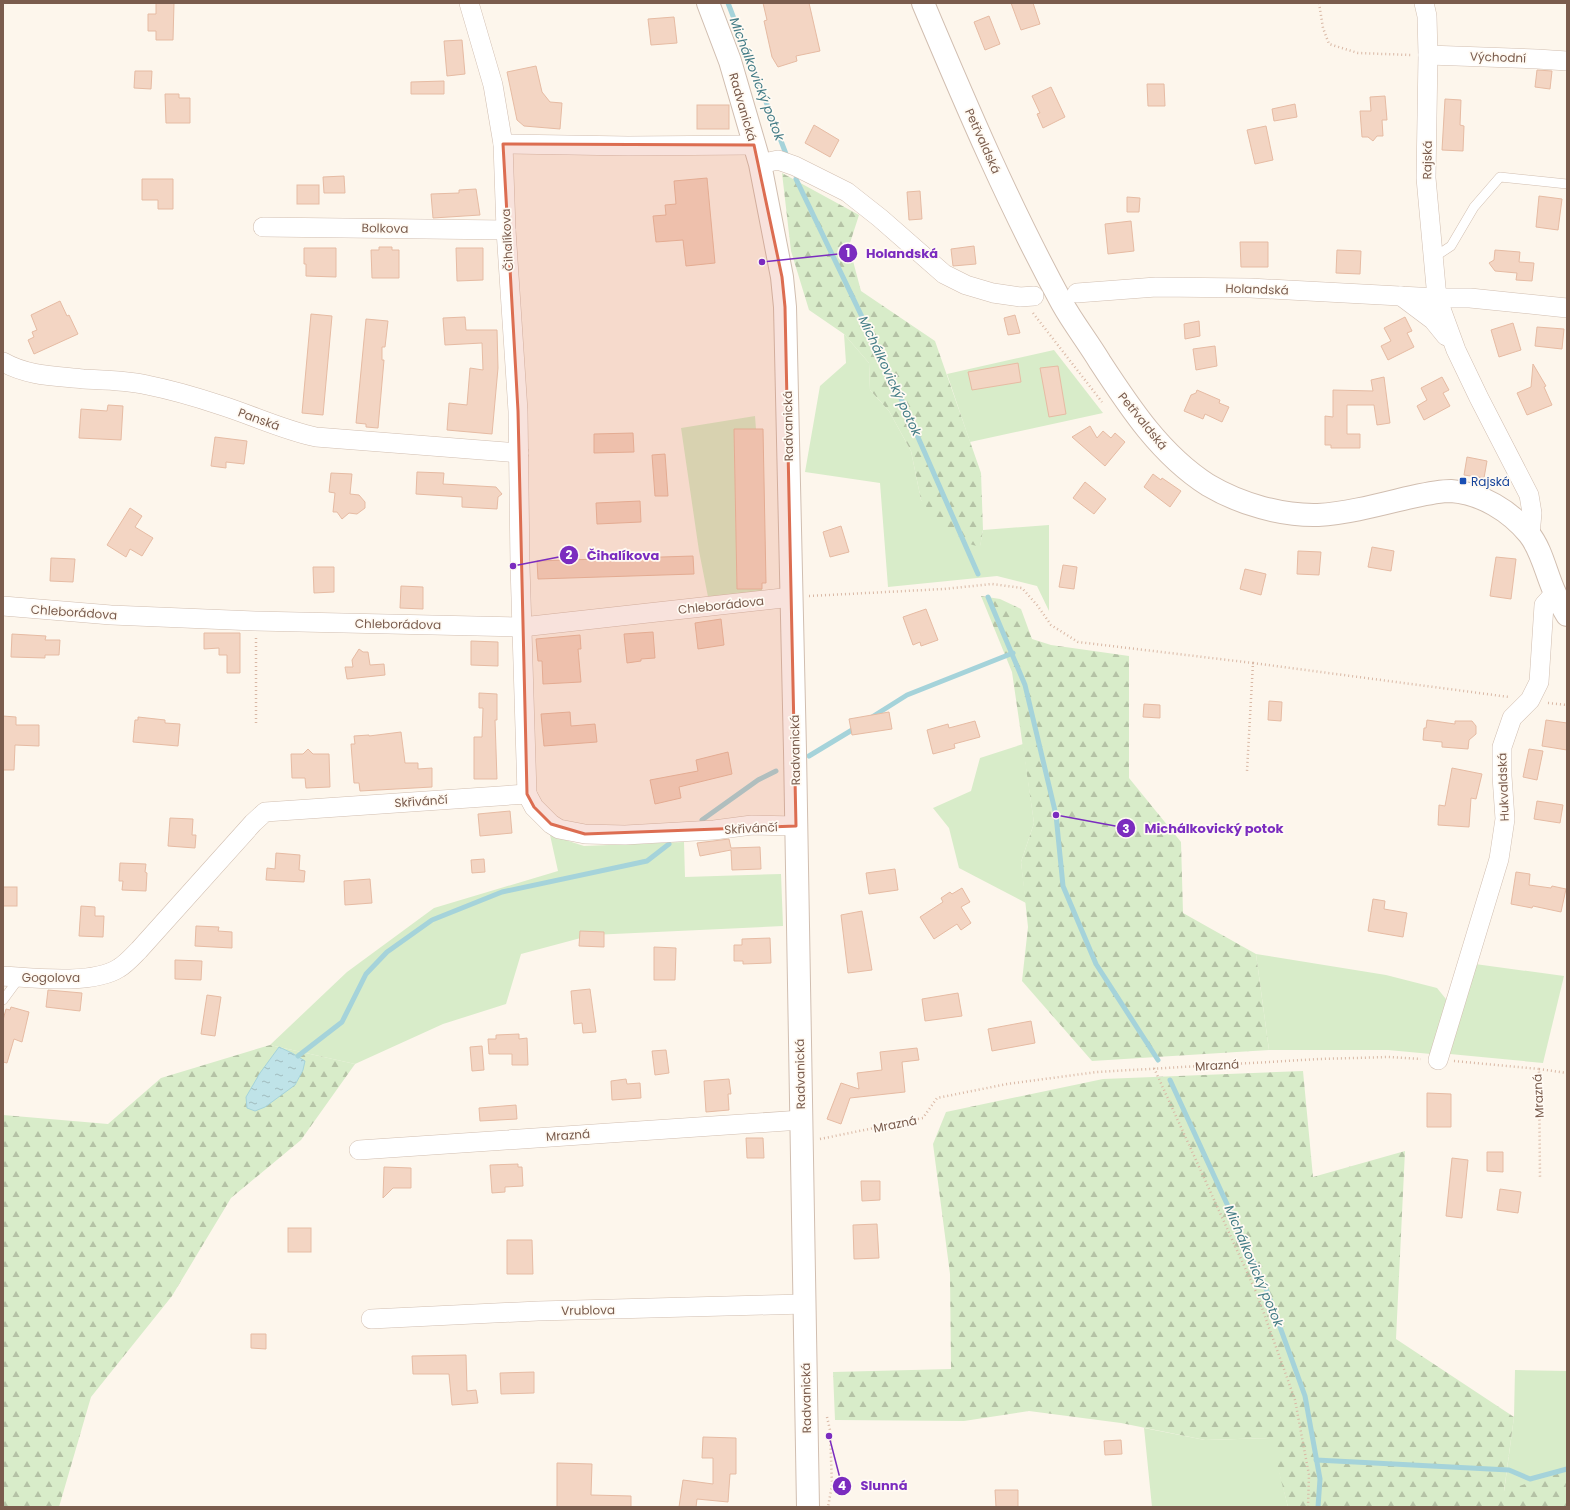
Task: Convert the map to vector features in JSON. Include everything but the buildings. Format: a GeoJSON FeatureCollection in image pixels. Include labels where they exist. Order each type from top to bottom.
{"type":"FeatureCollection","features":[{"type":"Feature","properties":{"kind":"street","name":"Čihalíkova"},"geometry":{"type":"LineString","coordinates":[[469,3],[493,85],[503,144],[506,230],[518,411],[527,794]]}},
{"type":"Feature","properties":{"kind":"street","name":"Radvanická"},"geometry":{"type":"LineString","coordinates":[[708,3],[730,61],[757,154],[782,277],[785,307],[792,597],[808,1507]]}},
{"type":"Feature","properties":{"kind":"street","name":"Petřvaldská"},"geometry":{"type":"LineString","coordinates":[[923,3],[1009,201],[1064,305],[1122,396],[1159,444],[1182,466],[1210,486],[1238,499],[1267,509],[1292,513],[1318,515],[1352,511],[1431,493],[1450,491],[1481,498],[1505,512],[1530,535],[1544,563],[1555,593],[1567,615]]}},
{"type":"Feature","properties":{"kind":"street","name":"Rajská"},"geometry":{"type":"LineString","coordinates":[[1424,3],[1427,16],[1428,56],[1426,178],[1437,298],[1456,350],[1529,495],[1532,514],[1530,535]]}},
{"type":"Feature","properties":{"kind":"street","name":"Východní"},"geometry":{"type":"LineString","coordinates":[[1428,56],[1537,58],[1567,61]]}},
{"type":"Feature","properties":{"kind":"street"},"geometry":{"type":"LineString","coordinates":[[503,144],[628,146],[757,154],[778,160],[795,166],[847,192],[880,218],[944,274],[966,285],[993,293],[1020,297],[1034,296]]}},
{"type":"Feature","properties":{"kind":"street","name":"Bolkova"},"geometry":{"type":"LineString","coordinates":[[263,227],[506,230]]}},
{"type":"Feature","properties":{"kind":"street","name":"Holandská"},"geometry":{"type":"LineString","coordinates":[[1077,293],[1156,287],[1250,288],[1437,298],[1470,298],[1567,308]]}},
{"type":"Feature","properties":{"kind":"street"},"geometry":{"type":"LineString","coordinates":[[1402,296],[1433,320],[1456,350]]}},
{"type":"Feature","properties":{"kind":"street","name":"Panská"},"geometry":{"type":"LineString","coordinates":[[3,362],[21,371],[37,374],[145,384],[221,405],[294,432],[316,437],[519,453]]}},
{"type":"Feature","properties":{"kind":"street","name":"Hukvaldská"},"geometry":{"type":"LineString","coordinates":[[1438,1060],[1499,859],[1506,819],[1502,776],[1502,747],[1512,718],[1530,700],[1539,682],[1544,605],[1555,593]]}},
{"type":"Feature","properties":{"kind":"street","name":"Chleborádova"},"geometry":{"type":"LineString","coordinates":[[3,606],[111,615],[256,621],[522,627],[792,597]]}},
{"type":"Feature","properties":{"kind":"street","name":"Skřivánčí"},"geometry":{"type":"LineString","coordinates":[[98,976],[118,969],[139,950],[253,822],[265,812],[527,794],[538,813],[551,824],[559,829],[585,834],[625,835],[714,830],[752,825],[796,826]]}},
{"type":"Feature","properties":{"kind":"street","name":"Gogolova"},"geometry":{"type":"LineString","coordinates":[[12,976],[67,979],[98,976]]}},
{"type":"Feature","properties":{"kind":"street","name":"Mrazná"},"geometry":{"type":"LineString","coordinates":[[359,1150],[801,1120]]}},
{"type":"Feature","properties":{"kind":"street","name":"Vrublova"},"geometry":{"type":"LineString","coordinates":[[371,1319],[538,1311],[805,1304]]}},
{"type":"Feature","properties":{"kind":"lane"},"geometry":{"type":"LineString","coordinates":[[1433,258],[1451,246],[1474,207],[1500,176],[1567,184]]}},
{"type":"Feature","properties":{"kind":"lane"},"geometry":{"type":"LineString","coordinates":[[3,1000],[12,976]]}},
{"type":"Feature","properties":{"kind":"path"},"geometry":{"type":"LineString","coordinates":[[1319,3],[1323,28],[1329,44],[1358,53],[1428,56]]}},
{"type":"Feature","properties":{"kind":"path"},"geometry":{"type":"LineString","coordinates":[[792,597],[944,589],[992,584],[1022,588],[1037,605],[1051,625],[1078,642],[1253,663],[1530,700]]}},
{"type":"Feature","properties":{"kind":"path"},"geometry":{"type":"LineString","coordinates":[[256,621],[256,723]]}},
{"type":"Feature","properties":{"kind":"path"},"geometry":{"type":"LineString","coordinates":[[1247,771],[1253,663]]}},
{"type":"Feature","properties":{"kind":"path","name":"Mrazná"},"geometry":{"type":"LineString","coordinates":[[802,1142],[923,1118],[936,1098],[1014,1083],[1097,1072],[1154,1068],[1388,1057],[1438,1060],[1539,1070],[1540,1178]]}},
{"type":"Feature","properties":{"kind":"path"},"geometry":{"type":"LineString","coordinates":[[1154,1068],[1257,1294],[1295,1400],[1309,1475],[1308,1507]]}},
{"type":"Feature","properties":{"kind":"path"},"geometry":{"type":"LineString","coordinates":[[1539,1070],[1567,1073]]}},
{"type":"Feature","properties":{"kind":"path"},"geometry":{"type":"LineString","coordinates":[[826,1415],[830,1430],[832,1485],[828,1507]]}},
{"type":"Feature","properties":{"kind":"highlighted area"},"geometry":{"type":"Polygon","coordinates":[[[503,144],[754,145],[782,277],[785,307],[796,826],[585,834],[551,824],[534,807],[527,794],[518,411],[503,144]]]}},
{"type":"Feature","properties":{"kind":"green space"},"geometry":{"type":"Polygon","coordinates":[[[782,173],[859,215],[849,246],[861,291],[935,341],[981,473],[983,530],[980,547],[952,539],[921,500],[911,451],[889,411],[870,390],[869,363],[844,334],[809,310],[791,251],[782,173]]]}},
{"type":"Feature","properties":{"kind":"green space"},"geometry":{"type":"Polygon","coordinates":[[[844,334],[869,363],[870,390],[889,411],[911,451],[921,500],[980,546],[983,530],[1049,525],[1049,611],[1037,586],[997,576],[888,587],[880,483],[805,472],[820,386],[846,363],[844,334]]]}},
{"type":"Feature","properties":{"kind":"green space"},"geometry":{"type":"Polygon","coordinates":[[[1054,350],[1103,413],[970,442],[947,374],[1054,350]]]}},
{"type":"Feature","properties":{"kind":"green space"},"geometry":{"type":"Polygon","coordinates":[[[755,416],[756,429],[734,429],[737,589],[762,589],[763,597],[709,602],[699,551],[681,428],[755,416]]]}},
{"type":"Feature","properties":{"kind":"green space"},"geometry":{"type":"Polygon","coordinates":[[[981,596],[1000,599],[1021,609],[1032,639],[1051,645],[1129,656],[1129,778],[1181,842],[1183,913],[1256,954],[1269,1050],[1092,1061],[1022,981],[1028,927],[1021,862],[1034,823],[1012,672],[981,596]]]}},
{"type":"Feature","properties":{"kind":"green space"},"geometry":{"type":"Polygon","coordinates":[[[1023,744],[1034,823],[1021,862],[1026,903],[959,868],[949,828],[933,808],[971,791],[980,758],[1023,744]]]}},
{"type":"Feature","properties":{"kind":"green space"},"geometry":{"type":"Polygon","coordinates":[[[550,835],[584,846],[684,842],[685,877],[781,874],[783,926],[592,935],[521,954],[506,1004],[443,1024],[355,1064],[270,1045],[347,972],[434,908],[558,871],[550,835]]]}},
{"type":"Feature","properties":{"kind":"green space"},"geometry":{"type":"Polygon","coordinates":[[[1256,954],[1386,975],[1437,988],[1450,1004],[1431,1054],[1388,1050],[1269,1050],[1256,954]]]}},
{"type":"Feature","properties":{"kind":"green space"},"geometry":{"type":"Polygon","coordinates":[[[1475,964],[1564,976],[1543,1063],[1450,1054],[1475,964]]]}},
{"type":"Feature","properties":{"kind":"green space"},"geometry":{"type":"Polygon","coordinates":[[[270,1045],[355,1064],[301,1140],[231,1198],[172,1296],[91,1397],[59,1507],[3,1507],[3,1115],[108,1124],[161,1078],[270,1045]]]}},
{"type":"Feature","properties":{"kind":"green space"},"geometry":{"type":"Polygon","coordinates":[[[1303,1071],[1313,1177],[1405,1151],[1396,1339],[1514,1417],[1504,1491],[1567,1470],[1567,1507],[1288,1507],[1270,1438],[1205,1440],[1121,1423],[1029,1411],[964,1421],[835,1420],[833,1372],[951,1369],[950,1274],[933,1144],[946,1112],[1103,1079],[1303,1071]]]}},
{"type":"Feature","properties":{"kind":"green space"},"geometry":{"type":"Polygon","coordinates":[[[1515,1370],[1567,1371],[1567,1470],[1504,1492],[1514,1417],[1515,1370]]]}},
{"type":"Feature","properties":{"kind":"green space"},"geometry":{"type":"Polygon","coordinates":[[[1144,1428],[1205,1440],[1271,1438],[1288,1507],[1152,1507],[1144,1428]]]}},
{"type":"Feature","properties":{"kind":"water"},"geometry":{"type":"Polygon","coordinates":[[[279,1047],[305,1061],[303,1070],[295,1085],[265,1107],[255,1111],[247,1108],[246,1097],[260,1073],[279,1047]]]}},
{"type":"Feature","properties":{"kind":"waterway","name":"Michálkovický potok"},"geometry":{"type":"LineString","coordinates":[[728,3],[786,154]]}},
{"type":"Feature","properties":{"kind":"waterway","name":"Michálkovický potok"},"geometry":{"type":"LineString","coordinates":[[796,179],[899,394],[978,574]]}},
{"type":"Feature","properties":{"kind":"waterway","name":"Michálkovický potok"},"geometry":{"type":"LineString","coordinates":[[988,597],[1025,685],[1056,815],[1063,886],[1096,964],[1158,1060]]}},
{"type":"Feature","properties":{"kind":"waterway"},"geometry":{"type":"LineString","coordinates":[[872,717],[907,695],[1013,653]]}},
{"type":"Feature","properties":{"kind":"waterway"},"geometry":{"type":"LineString","coordinates":[[809,756],[857,727]]}},
{"type":"Feature","properties":{"kind":"waterway"},"geometry":{"type":"LineString","coordinates":[[702,820],[758,780],[776,771]]}},
{"type":"Feature","properties":{"kind":"waterway"},"geometry":{"type":"LineString","coordinates":[[298,1056],[342,1022],[366,974],[387,952],[432,920],[502,892],[647,861],[669,844]]}},
{"type":"Feature","properties":{"kind":"waterway","name":"Michálkovický potok"},"geometry":{"type":"LineString","coordinates":[[1170,1080],[1267,1291],[1305,1396],[1320,1479],[1318,1507]]}},
{"type":"Feature","properties":{"kind":"waterway"},"geometry":{"type":"LineString","coordinates":[[1316,1460],[1509,1470],[1530,1479],[1567,1469]]}},
{"type":"Feature","properties":{"kind":"place","name":"Holandská"},"geometry":{"type":"Point","coordinates":[762,262]}},
{"type":"Feature","properties":{"kind":"place","name":"Rajská"},"geometry":{"type":"Point","coordinates":[1463,481]}},
{"type":"Feature","properties":{"kind":"place","name":"Čihalíkova"},"geometry":{"type":"Point","coordinates":[513,566]}},
{"type":"Feature","properties":{"kind":"place","name":"Michálkovický potok"},"geometry":{"type":"Point","coordinates":[1056,815]}},
{"type":"Feature","properties":{"kind":"place","name":"Slunná"},"geometry":{"type":"Point","coordinates":[829,1436]}}]}
